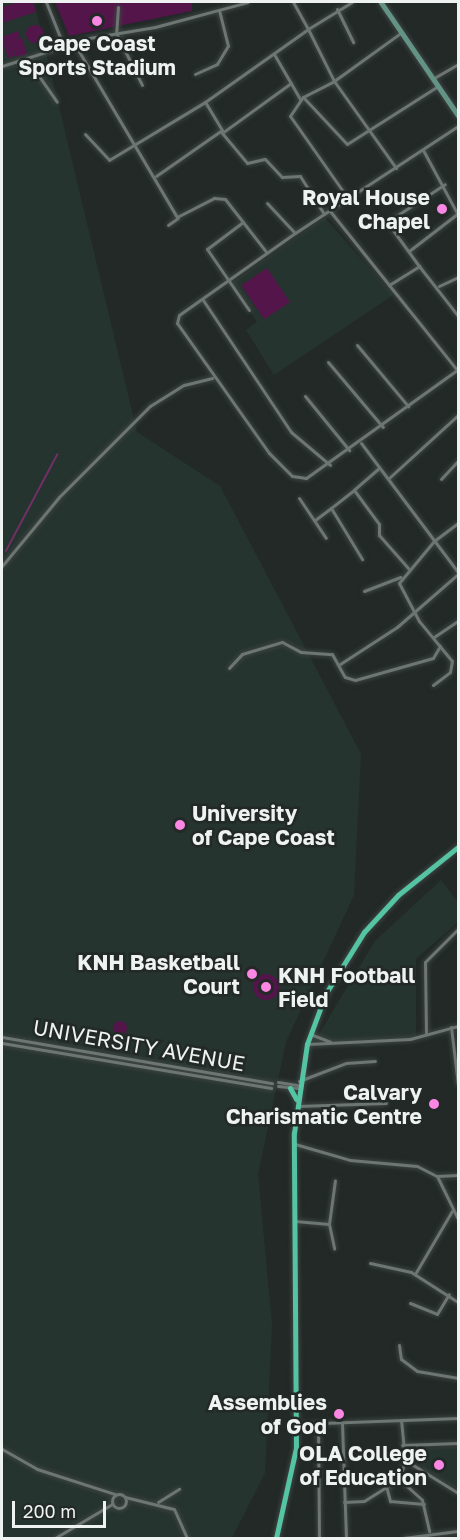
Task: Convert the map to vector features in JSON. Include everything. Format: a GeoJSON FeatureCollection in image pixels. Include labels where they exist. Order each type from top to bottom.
{"type":"FeatureCollection","features":[{"type":"Feature","properties":{"kind":"highway"},"geometry":{"type":"LineString","coordinates":[[276,1539],[293,1476],[296,1424],[294,1144],[296,1099],[306,1044],[335,977],[374,919],[459,847]]}},
{"type":"Feature","properties":{"kind":"highway"},"geometry":{"type":"LineString","coordinates":[[296,1099],[290,1086],[299,1083]]}},
{"type":"Feature","properties":{"kind":"main road"},"geometry":{"type":"LineString","coordinates":[[381,2],[459,116]]}},
{"type":"Feature","properties":{"kind":"street"},"geometry":{"type":"LineString","coordinates":[[46,2],[63,46]]}},
{"type":"Feature","properties":{"kind":"street"},"geometry":{"type":"LineString","coordinates":[[2,66],[74,43],[219,11],[248,2]]}},
{"type":"Feature","properties":{"kind":"street"},"geometry":{"type":"LineString","coordinates":[[293,2],[334,81],[371,127],[396,168]]}},
{"type":"Feature","properties":{"kind":"street"},"geometry":{"type":"LineString","coordinates":[[86,134],[106,160],[205,102],[337,9],[352,2]]}},
{"type":"Feature","properties":{"kind":"street"},"geometry":{"type":"LineString","coordinates":[[118,7],[116,33],[142,85]]}},
{"type":"Feature","properties":{"kind":"street"},"geometry":{"type":"LineString","coordinates":[[337,9],[353,42]]}},
{"type":"Feature","properties":{"kind":"street"},"geometry":{"type":"LineString","coordinates":[[195,74],[218,64],[228,46],[219,11]]}},
{"type":"Feature","properties":{"kind":"street"},"geometry":{"type":"LineString","coordinates":[[348,198],[290,116],[302,98],[334,81],[402,32]]}},
{"type":"Feature","properties":{"kind":"street"},"geometry":{"type":"LineString","coordinates":[[74,43],[156,176],[178,218]]}},
{"type":"Feature","properties":{"kind":"street"},"geometry":{"type":"LineString","coordinates":[[274,54],[302,98],[342,143],[439,85]]}},
{"type":"Feature","properties":{"kind":"street"},"geometry":{"type":"LineString","coordinates":[[27,59],[57,102]]}},
{"type":"Feature","properties":{"kind":"street"},"geometry":{"type":"LineString","coordinates":[[434,78],[459,64]]}},
{"type":"Feature","properties":{"kind":"street"},"geometry":{"type":"LineString","coordinates":[[156,176],[291,82]]}},
{"type":"Feature","properties":{"kind":"street"},"geometry":{"type":"LineString","coordinates":[[205,102],[222,130],[247,163],[265,159],[282,177],[300,176],[324,214]]}},
{"type":"Feature","properties":{"kind":"street"},"geometry":{"type":"LineString","coordinates":[[330,211],[458,370],[312,477],[292,476],[212,378],[177,323],[179,315],[295,233],[459,126]]}},
{"type":"Feature","properties":{"kind":"street"},"geometry":{"type":"LineString","coordinates":[[409,250],[458,214],[445,184],[423,150]]}},
{"type":"Feature","properties":{"kind":"street"},"geometry":{"type":"LineString","coordinates":[[445,184],[387,222],[419,266],[439,286],[459,316]]}},
{"type":"Feature","properties":{"kind":"street"},"geometry":{"type":"LineString","coordinates":[[168,225],[221,197],[267,253]]}},
{"type":"Feature","properties":{"kind":"street"},"geometry":{"type":"LineString","coordinates":[[267,204],[295,233]]}},
{"type":"Feature","properties":{"kind":"street"},"geometry":{"type":"LineString","coordinates":[[243,222],[207,248],[249,310]]}},
{"type":"Feature","properties":{"kind":"street"},"geometry":{"type":"LineString","coordinates":[[389,285],[419,266]]}},
{"type":"Feature","properties":{"kind":"street"},"geometry":{"type":"LineString","coordinates":[[439,286],[459,277]]}},
{"type":"Feature","properties":{"kind":"street"},"geometry":{"type":"LineString","coordinates":[[203,300],[291,432],[330,465]]}},
{"type":"Feature","properties":{"kind":"street"},"geometry":{"type":"LineString","coordinates":[[357,345],[408,406]]}},
{"type":"Feature","properties":{"kind":"street"},"geometry":{"type":"LineString","coordinates":[[328,362],[382,427]]}},
{"type":"Feature","properties":{"kind":"street"},"geometry":{"type":"LineString","coordinates":[[2,566],[59,497],[150,406],[184,385],[212,378]]}},
{"type":"Feature","properties":{"kind":"street"},"geometry":{"type":"LineString","coordinates":[[305,396],[349,450]]}},
{"type":"Feature","properties":{"kind":"street"},"geometry":{"type":"LineString","coordinates":[[389,478],[459,415]]}},
{"type":"Feature","properties":{"kind":"street"},"geometry":{"type":"LineString","coordinates":[[340,664],[459,573],[361,443]]}},
{"type":"Feature","properties":{"kind":"street"},"geometry":{"type":"LineString","coordinates":[[441,479],[459,461]]}},
{"type":"Feature","properties":{"kind":"street"},"geometry":{"type":"LineString","coordinates":[[315,520],[379,468]]}},
{"type":"Feature","properties":{"kind":"street"},"geometry":{"type":"LineString","coordinates":[[354,490],[380,524],[380,535],[408,568]]}},
{"type":"Feature","properties":{"kind":"street"},"geometry":{"type":"LineString","coordinates":[[299,498],[326,538]]}},
{"type":"Feature","properties":{"kind":"street"},"geometry":{"type":"LineString","coordinates":[[331,508],[362,560]]}},
{"type":"Feature","properties":{"kind":"street"},"geometry":{"type":"LineString","coordinates":[[364,591],[400,577],[434,541],[459,523]]}},
{"type":"Feature","properties":{"kind":"street"},"geometry":{"type":"LineString","coordinates":[[400,577],[413,610],[434,637],[452,667],[433,685]]}},
{"type":"Feature","properties":{"kind":"street"},"geometry":{"type":"LineString","coordinates":[[434,637],[459,621]]}},
{"type":"Feature","properties":{"kind":"street"},"geometry":{"type":"LineString","coordinates":[[229,668],[242,654],[282,642],[300,652],[332,654],[340,664],[345,677],[355,680],[433,658],[440,646]]}},
{"type":"Feature","properties":{"kind":"street"},"geometry":{"type":"LineString","coordinates":[[426,1034],[425,962],[459,929]]}},
{"type":"Feature","properties":{"kind":"street"},"geometry":{"type":"LineString","coordinates":[[306,1044],[404,1040],[459,1026]]}},
{"type":"Feature","properties":{"kind":"street"},"geometry":{"type":"LineString","coordinates":[[451,1027],[459,1085]]}},
{"type":"Feature","properties":{"kind":"street"},"geometry":{"type":"LineString","coordinates":[[310,1034],[331,1042]]}},
{"type":"Feature","properties":{"kind":"street","name":"UNIVERSITY AVENUE"},"geometry":{"type":"LineString","coordinates":[[2,1037],[272,1083]]}},
{"type":"Feature","properties":{"kind":"street","name":"UNIVERSITY AVENUE"},"geometry":{"type":"LineString","coordinates":[[2,1043],[271,1088]]}},
{"type":"Feature","properties":{"kind":"street"},"geometry":{"type":"LineString","coordinates":[[278,1084],[290,1086],[346,1063],[375,1061]]}},
{"type":"Feature","properties":{"kind":"street"},"geometry":{"type":"LineString","coordinates":[[296,1106],[386,1103]]}},
{"type":"Feature","properties":{"kind":"street"},"geometry":{"type":"LineString","coordinates":[[294,1144],[350,1160],[407,1162],[437,1176],[459,1174]]}},
{"type":"Feature","properties":{"kind":"street"},"geometry":{"type":"LineString","coordinates":[[437,1176],[452,1211],[459,1219]]}},
{"type":"Feature","properties":{"kind":"street"},"geometry":{"type":"LineString","coordinates":[[334,1248],[329,1224],[336,1180]]}},
{"type":"Feature","properties":{"kind":"street"},"geometry":{"type":"LineString","coordinates":[[415,1274],[452,1211]]}},
{"type":"Feature","properties":{"kind":"street"},"geometry":{"type":"LineString","coordinates":[[295,1221],[329,1224]]}},
{"type":"Feature","properties":{"kind":"street"},"geometry":{"type":"LineString","coordinates":[[370,1263],[415,1274],[459,1302]]}},
{"type":"Feature","properties":{"kind":"street"},"geometry":{"type":"LineString","coordinates":[[410,1303],[437,1314],[449,1294]]}},
{"type":"Feature","properties":{"kind":"street"},"geometry":{"type":"LineString","coordinates":[[399,1345],[400,1359],[417,1371],[459,1378]]}},
{"type":"Feature","properties":{"kind":"street"},"geometry":{"type":"LineString","coordinates":[[296,1424],[459,1418]]}},
{"type":"Feature","properties":{"kind":"street"},"geometry":{"type":"LineString","coordinates":[[344,1502],[364,1501],[399,1479],[405,1460],[401,1420]]}},
{"type":"Feature","properties":{"kind":"street"},"geometry":{"type":"LineString","coordinates":[[318,1423],[320,1539]]}},
{"type":"Feature","properties":{"kind":"street"},"geometry":{"type":"LineString","coordinates":[[342,1423],[346,1539]]}},
{"type":"Feature","properties":{"kind":"street"},"geometry":{"type":"LineString","coordinates":[[402,1445],[459,1443]]}},
{"type":"Feature","properties":{"kind":"street"},"geometry":{"type":"LineString","coordinates":[[2,1449],[37,1469],[103,1491],[158,1502],[179,1515],[187,1539]]}},
{"type":"Feature","properties":{"kind":"street"},"geometry":{"type":"LineString","coordinates":[[405,1460],[459,1493]]}},
{"type":"Feature","properties":{"kind":"street"},"geometry":{"type":"LineString","coordinates":[[399,1479],[424,1504],[429,1531]]}},
{"type":"Feature","properties":{"kind":"street"},"geometry":{"type":"LineString","coordinates":[[386,1486],[390,1501],[424,1504]]}},
{"type":"Feature","properties":{"kind":"street"},"geometry":{"type":"LineString","coordinates":[[158,1502],[179,1489]]}},
{"type":"Feature","properties":{"kind":"street"},"geometry":{"type":"LineString","coordinates":[[103,1491],[111,1499],[112,1504]]}},
{"type":"Feature","properties":{"kind":"street"},"geometry":{"type":"LineString","coordinates":[[111,1499],[115,1494]]}},
{"type":"Feature","properties":{"kind":"street"},"geometry":{"type":"LineString","coordinates":[[55,1539],[112,1504],[122,1507],[125,1497]]}},
{"type":"Feature","properties":{"kind":"street"},"geometry":{"type":"LineString","coordinates":[[403,1539],[429,1531],[459,1531]]}},
{"type":"Feature","properties":{"kind":"shaded area","name":"University of Cape Coast"},"geometry":{"type":"Polygon","coordinates":[[[2,2],[34,2],[137,432],[220,486],[361,754],[354,895],[286,1042],[258,1174],[272,1324],[265,1473],[232,1538],[2,1538],[2,2]]]}},
{"type":"Feature","properties":{"kind":"shaded area"},"geometry":{"type":"Polygon","coordinates":[[[19,2],[33,2],[36,12],[2,23],[2,7],[19,2]]]}},
{"type":"Feature","properties":{"kind":"shaded area","name":"Cape Coast Sports Stadium"},"geometry":{"type":"Polygon","coordinates":[[[55,2],[192,2],[192,11],[69,36],[55,2]]]}},
{"type":"Feature","properties":{"kind":"shaded area"},"geometry":{"type":"Polygon","coordinates":[[[35,25],[41,28],[44,34],[41,40],[35,43],[29,40],[26,34],[29,28],[35,25]]]}},
{"type":"Feature","properties":{"kind":"shaded area"},"geometry":{"type":"Polygon","coordinates":[[[18,31],[20,37],[14,39],[22,38],[27,54],[16,57],[12,43],[15,56],[8,58],[4,45],[2,50],[2,44],[8,41],[2,43],[2,37],[18,31]]]}},
{"type":"Feature","properties":{"kind":"shaded area"},"geometry":{"type":"Polygon","coordinates":[[[325,218],[393,295],[274,375],[246,330],[257,322],[232,283],[325,218]]]}},
{"type":"Feature","properties":{"kind":"shaded area"},"geometry":{"type":"Polygon","coordinates":[[[267,268],[290,302],[264,319],[241,285],[267,268]]]}},
{"type":"Feature","properties":{"kind":"shaded area"},"geometry":{"type":"Polygon","coordinates":[[[441,880],[458,902],[458,922],[416,959],[416,1039],[366,1047],[316,1039],[375,941],[441,880]]]}},
{"type":"Feature","properties":{"kind":"shaded area","name":"KNH Basketball Court"},"geometry":{"type":"Polygon","coordinates":[[[249,966],[255,966],[260,974],[258,980],[249,982],[244,977],[244,971],[249,966]]]}},
{"type":"Feature","properties":{"kind":"shaded area","name":"KNH Football Field"},"geometry":{"type":"Polygon","coordinates":[[[266,974],[275,978],[279,987],[275,996],[266,1000],[257,996],[253,987],[257,978],[266,974]]]}},
{"type":"Feature","properties":{"kind":"shaded area"},"geometry":{"type":"Polygon","coordinates":[[[117,1021],[123,1021],[127,1028],[123,1035],[117,1035],[113,1031],[113,1025],[117,1021]]]}},
{"type":"Feature","properties":{"kind":"shaded area","name":"OLA College of Education"},"geometry":{"type":"Polygon","coordinates":[[[458,1446],[458,1492],[426,1471],[410,1450],[458,1446]]]}},
{"type":"Feature","properties":{"kind":"waterway"},"geometry":{"type":"LineString","coordinates":[[6,551],[57,455]]}},
{"type":"Feature","properties":{"kind":"place","name":"Cape Coast Sports Stadium"},"geometry":{"type":"Point","coordinates":[97,21]}},
{"type":"Feature","properties":{"kind":"place","name":"Royal House Chapel"},"geometry":{"type":"Point","coordinates":[442,209]}},
{"type":"Feature","properties":{"kind":"place","name":"University of Cape Coast"},"geometry":{"type":"Point","coordinates":[180,825]}},
{"type":"Feature","properties":{"kind":"place","name":"KNH Basketball Court"},"geometry":{"type":"Point","coordinates":[252,974]}},
{"type":"Feature","properties":{"kind":"place","name":"KNH Football Field"},"geometry":{"type":"Point","coordinates":[266,987]}},
{"type":"Feature","properties":{"kind":"place","name":"Calvary Charismatic Centre"},"geometry":{"type":"Point","coordinates":[434,1104]}},
{"type":"Feature","properties":{"kind":"place","name":"Assemblies of God"},"geometry":{"type":"Point","coordinates":[339,1414]}},
{"type":"Feature","properties":{"kind":"place","name":"OLA College of Education"},"geometry":{"type":"Point","coordinates":[439,1465]}}]}
